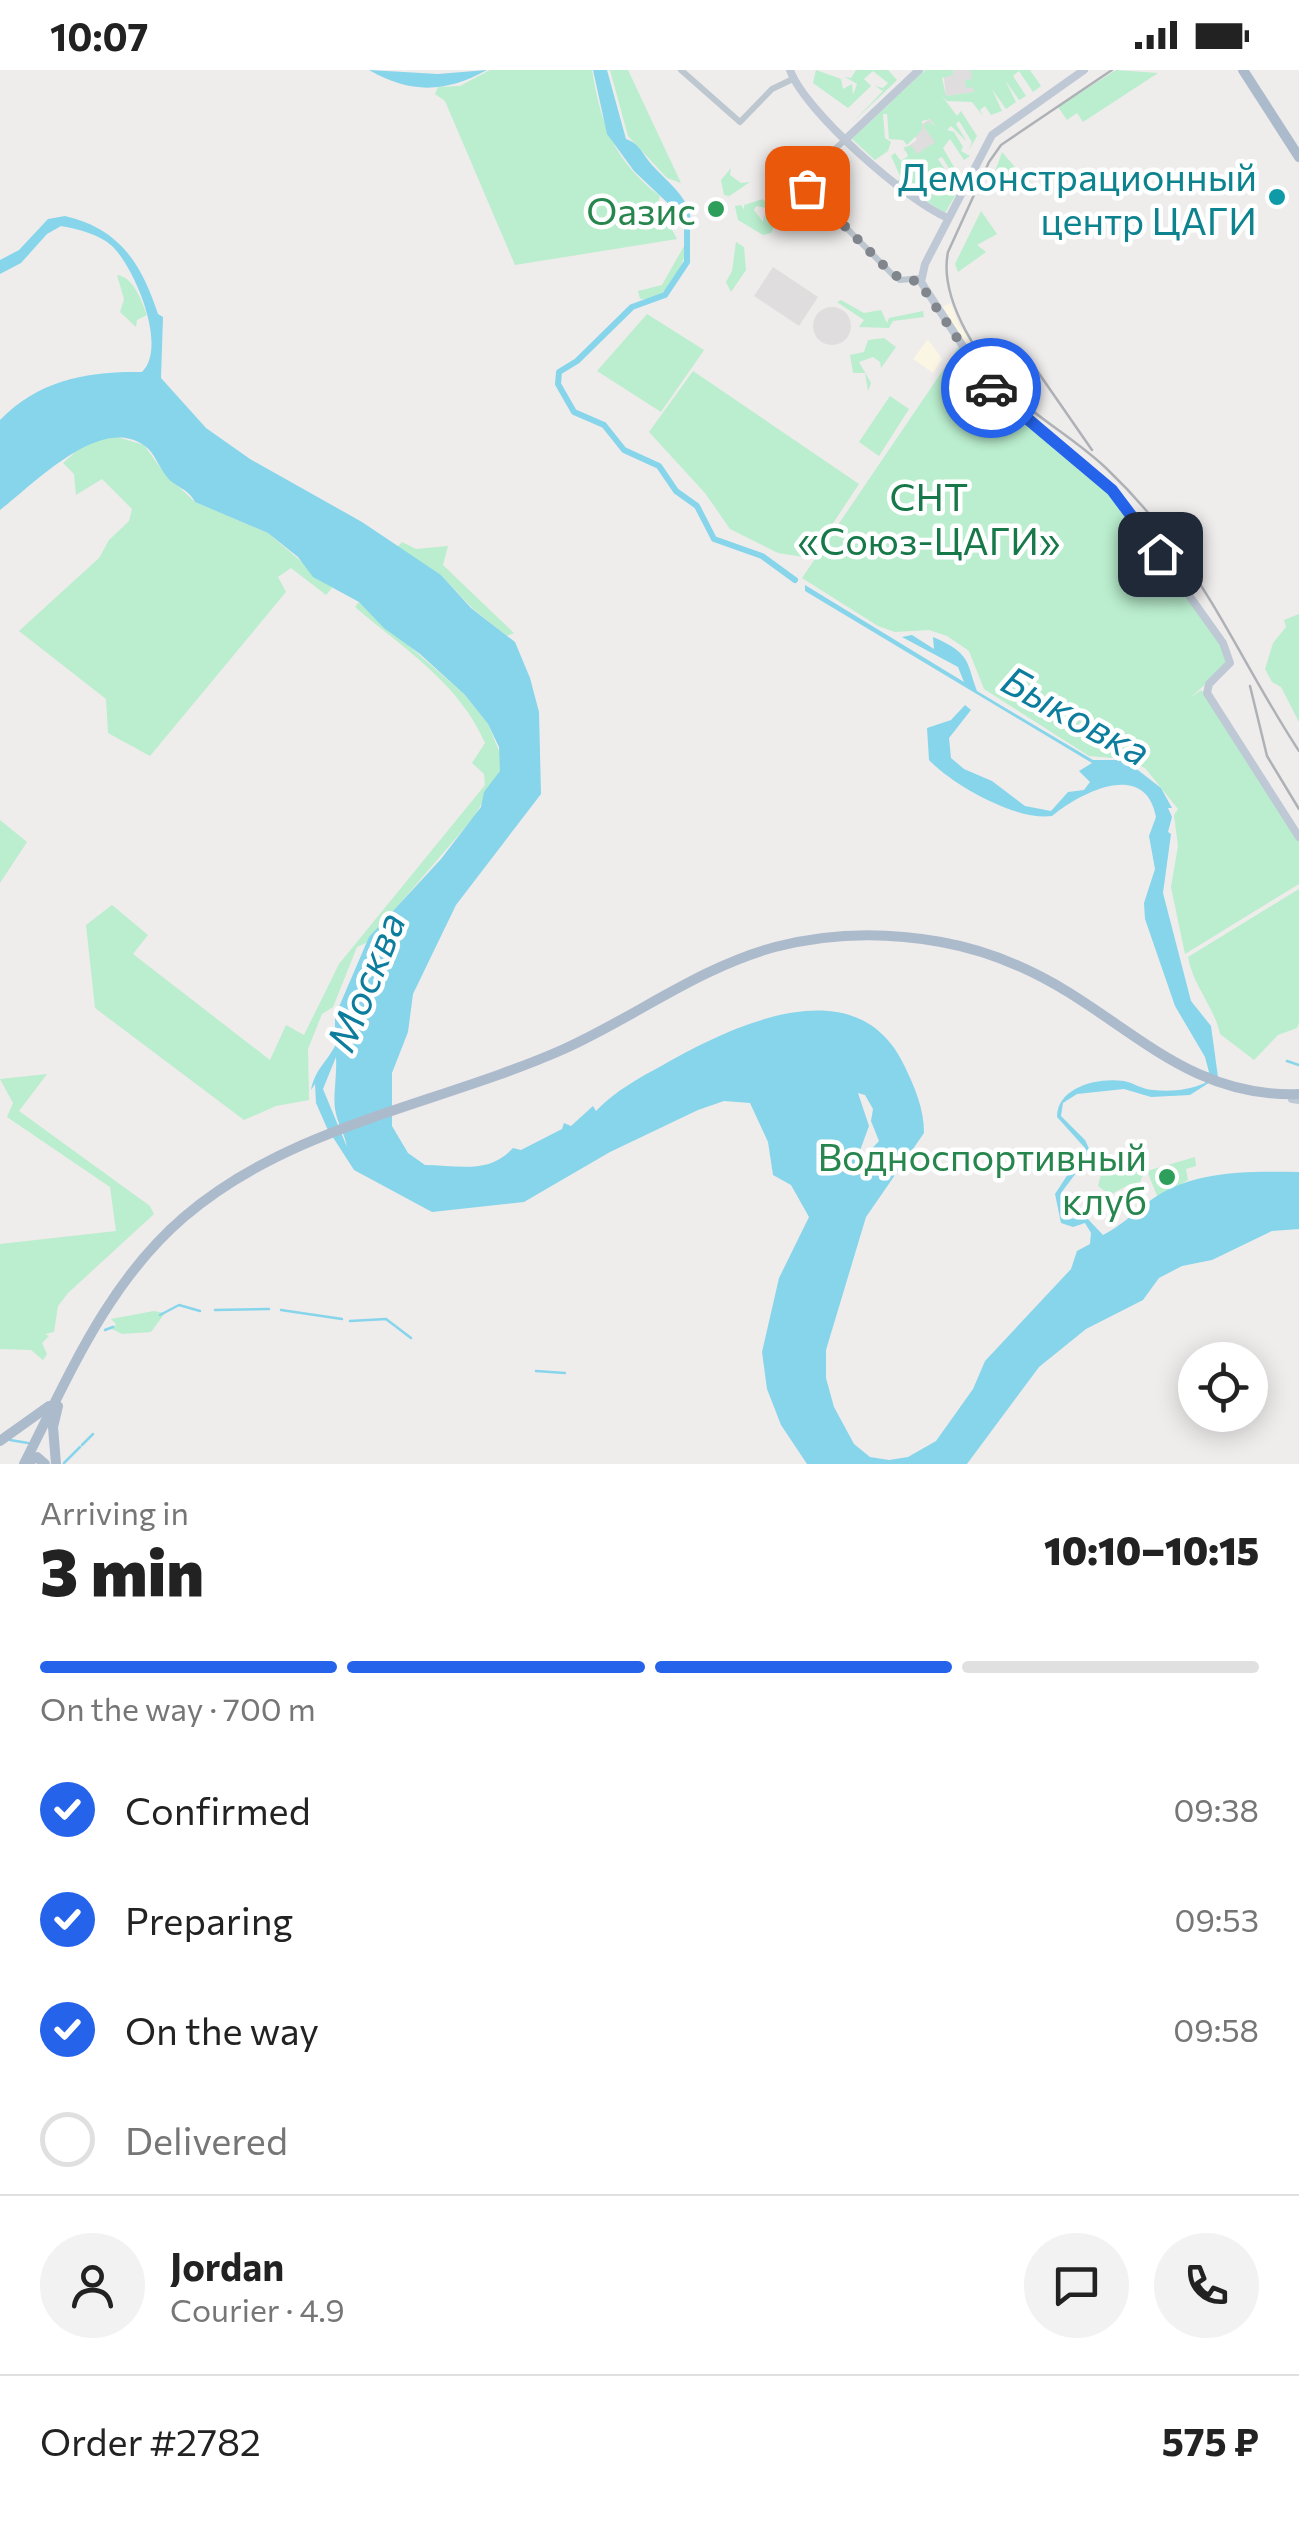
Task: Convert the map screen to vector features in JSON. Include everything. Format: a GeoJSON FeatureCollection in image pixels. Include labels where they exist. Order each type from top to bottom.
{"type":"FeatureCollection","features":[{"type":"Feature","properties":{"kind":"main road"},"geometry":{"type":"LineString","coordinates":[[847,138],[918,70]]}},
{"type":"Feature","properties":{"kind":"main road"},"geometry":{"type":"LineString","coordinates":[[1084,70],[996,130],[919,276],[923,288],[990,387],[1119,497],[1223,644],[1230,663],[1208,684],[1206,693],[1299,837]]}},
{"type":"Feature","properties":{"kind":"main road"},"geometry":{"type":"LineString","coordinates":[[1243,70],[1299,157]]}},
{"type":"Feature","properties":{"kind":"main road"},"geometry":{"type":"LineString","coordinates":[[791,74],[804,96],[904,194],[948,218]]}},
{"type":"Feature","properties":{"kind":"main road"},"geometry":{"type":"LineString","coordinates":[[25,1464],[118,1290],[146,1254],[206,1199],[275,1158],[475,1086],[568,1047],[734,961],[781,946],[862,935],[944,942],[1014,964],[1068,992],[1186,1072],[1247,1091],[1296,1096]]}},
{"type":"Feature","properties":{"kind":"main road"},"geometry":{"type":"LineString","coordinates":[[0,1441],[42,1414],[61,1393]]}},
{"type":"Feature","properties":{"kind":"main road"},"geometry":{"type":"LineString","coordinates":[[56,1464],[52,1427],[61,1393]]}},
{"type":"Feature","properties":{"kind":"main road"},"geometry":{"type":"LineString","coordinates":[[25,1464],[37,1457],[45,1464]]}},
{"type":"Feature","properties":{"kind":"street"},"geometry":{"type":"LineString","coordinates":[[681,70],[740,122],[791,74]]}},
{"type":"Feature","properties":{"kind":"street"},"geometry":{"type":"LineString","coordinates":[[847,138],[800,181],[893,275],[919,276]]}},
{"type":"Feature","properties":{"kind":"shaded area"},"geometry":{"type":"Polygon","coordinates":[[[943,70],[1006,70],[976,92],[946,96],[943,70]]]}},
{"type":"Feature","properties":{"kind":"shaded area"},"geometry":{"type":"Polygon","coordinates":[[[930,119],[941,137],[928,163],[903,150],[917,140],[911,130],[930,119]]]}},
{"type":"Feature","properties":{"kind":"shaded area"},"geometry":{"type":"Polygon","coordinates":[[[773,267],[818,297],[799,326],[754,296],[773,267]]]}},
{"type":"Feature","properties":{"kind":"shaded area"},"geometry":{"type":"Polygon","coordinates":[[[951,303],[959,325],[989,364],[980,370],[940,308],[951,303]]]}},
{"type":"Feature","properties":{"kind":"shaded area"},"geometry":{"type":"Polygon","coordinates":[[[832,307],[846,312],[851,326],[846,340],[832,345],[818,340],[813,326],[818,312],[832,307]]]}},
{"type":"Feature","properties":{"kind":"shaded area"},"geometry":{"type":"Polygon","coordinates":[[[928,339],[942,359],[933,373],[913,359],[928,339]]]}},
{"type":"Feature","properties":{"kind":"green space"},"geometry":{"type":"Polygon","coordinates":[[[490,70],[592,70],[612,140],[631,169],[660,196],[658,203],[677,239],[515,265],[445,101],[435,94],[438,87],[460,86],[490,70]]]}},
{"type":"Feature","properties":{"kind":"green space"},"geometry":{"type":"Polygon","coordinates":[[[610,70],[628,70],[681,183],[667,178],[628,136],[610,70]]]}},
{"type":"Feature","properties":{"kind":"green space"},"geometry":{"type":"Polygon","coordinates":[[[816,70],[841,79],[843,89],[852,84],[853,95],[857,84],[845,77],[851,78],[856,70],[888,70],[897,80],[852,123],[883,91],[875,86],[883,88],[888,83],[873,71],[864,79],[871,86],[848,108],[813,83],[816,70]]]}},
{"type":"Feature","properties":{"kind":"green space"},"geometry":{"type":"Polygon","coordinates":[[[925,70],[953,70],[953,75],[942,78],[946,96],[974,92],[973,87],[966,88],[965,80],[972,79],[971,71],[966,70],[1030,70],[1041,86],[1033,92],[1019,71],[1013,76],[1026,96],[1019,100],[1005,80],[1016,102],[1006,109],[992,89],[1002,111],[991,115],[985,106],[980,110],[983,116],[972,102],[947,101],[942,96],[957,116],[961,111],[977,136],[969,150],[972,142],[959,121],[956,124],[967,142],[951,126],[947,130],[954,132],[963,147],[961,151],[970,156],[964,160],[950,139],[943,148],[958,174],[955,178],[942,157],[938,159],[952,180],[950,185],[947,180],[943,184],[948,190],[953,187],[956,194],[945,213],[896,182],[901,178],[891,156],[895,153],[901,161],[908,156],[904,147],[912,146],[917,154],[935,142],[923,126],[928,122],[935,126],[930,119],[922,121],[922,130],[907,145],[903,140],[889,139],[887,114],[883,114],[885,138],[891,142],[888,151],[875,160],[852,139],[925,70]]]}},
{"type":"Feature","properties":{"kind":"green space"},"geometry":{"type":"Polygon","coordinates":[[[1116,70],[1158,73],[1083,122],[1077,113],[1067,120],[1058,107],[1116,70]]]}},
{"type":"Feature","properties":{"kind":"green space"},"geometry":{"type":"Polygon","coordinates":[[[1002,152],[1019,172],[998,184],[991,183],[1002,152]]]}},
{"type":"Feature","properties":{"kind":"green space"},"geometry":{"type":"Polygon","coordinates":[[[731,168],[730,175],[741,183],[750,182],[725,199],[729,196],[724,195],[721,180],[731,168]]]}},
{"type":"Feature","properties":{"kind":"green space"},"geometry":{"type":"Polygon","coordinates":[[[763,199],[771,209],[756,206],[754,210],[763,222],[764,215],[773,220],[771,224],[777,220],[771,233],[763,235],[738,220],[735,206],[741,205],[744,210],[744,205],[763,199]]]}},
{"type":"Feature","properties":{"kind":"green space"},"geometry":{"type":"Polygon","coordinates":[[[981,211],[997,234],[977,245],[986,252],[958,272],[955,264],[981,211]]]}},
{"type":"Feature","properties":{"kind":"green space"},"geometry":{"type":"Polygon","coordinates":[[[688,239],[679,270],[668,288],[651,298],[640,299],[638,291],[662,285],[688,239]]]}},
{"type":"Feature","properties":{"kind":"green space"},"geometry":{"type":"Polygon","coordinates":[[[736,242],[744,247],[746,270],[731,292],[726,282],[732,271],[736,242]]]}},
{"type":"Feature","properties":{"kind":"green space"},"geometry":{"type":"Polygon","coordinates":[[[117,275],[132,284],[147,315],[137,320],[136,327],[120,312],[124,299],[117,275]]]}},
{"type":"Feature","properties":{"kind":"green space"},"geometry":{"type":"Polygon","coordinates":[[[841,300],[864,313],[881,310],[887,323],[889,318],[923,311],[924,317],[893,321],[889,328],[859,327],[864,320],[837,302],[841,300]]]}},
{"type":"Feature","properties":{"kind":"green space"},"geometry":{"type":"Polygon","coordinates":[[[647,314],[704,350],[661,412],[597,371],[647,314]]]}},
{"type":"Feature","properties":{"kind":"green space"},"geometry":{"type":"Polygon","coordinates":[[[884,338],[896,347],[881,368],[873,357],[859,362],[871,383],[868,391],[865,373],[853,373],[850,355],[864,352],[868,340],[884,338]]]}},
{"type":"Feature","properties":{"kind":"green space","name":"СНТ «Союз-ЦАГИ»"},"geometry":{"type":"Polygon","coordinates":[[[960,345],[997,397],[1118,498],[1225,652],[1226,666],[1190,698],[1201,690],[1205,694],[1299,842],[1299,884],[1185,954],[1171,887],[1178,846],[1174,815],[1178,809],[1145,768],[1124,759],[1089,756],[984,689],[969,651],[947,636],[929,630],[895,632],[878,626],[802,578],[960,345]]]}},
{"type":"Feature","properties":{"kind":"green space"},"geometry":{"type":"Polygon","coordinates":[[[693,371],[859,484],[810,558],[778,553],[730,529],[705,493],[649,432],[693,371]]]}},
{"type":"Feature","properties":{"kind":"green space"},"geometry":{"type":"Polygon","coordinates":[[[890,396],[909,409],[879,456],[859,442],[890,396]]]}},
{"type":"Feature","properties":{"kind":"green space"},"geometry":{"type":"Polygon","coordinates":[[[117,437],[144,445],[165,474],[195,502],[268,533],[332,588],[326,595],[291,568],[278,577],[286,592],[150,756],[108,733],[106,699],[19,631],[99,558],[109,540],[129,521],[132,509],[102,479],[76,495],[74,474],[63,463],[88,441],[117,437]]]}},
{"type":"Feature","properties":{"kind":"green space"},"geometry":{"type":"Polygon","coordinates":[[[402,542],[416,549],[448,546],[443,565],[514,633],[507,636],[472,608],[441,575],[397,547],[402,542]]]}},
{"type":"Feature","properties":{"kind":"green space"},"geometry":{"type":"Polygon","coordinates":[[[359,602],[465,695],[488,724],[501,756],[500,771],[474,817],[366,943],[357,947],[333,1007],[322,1014],[308,1049],[309,1100],[276,1106],[244,1120],[95,1008],[86,925],[112,905],[148,935],[133,954],[270,1060],[286,1025],[304,1035],[339,964],[485,785],[484,774],[472,763],[485,743],[461,703],[429,668],[355,607],[359,602]]]}},
{"type":"Feature","properties":{"kind":"green space"},"geometry":{"type":"Polygon","coordinates":[[[1299,614],[1299,722],[1281,687],[1272,682],[1265,669],[1273,643],[1286,627],[1284,620],[1299,614]]]}},
{"type":"Feature","properties":{"kind":"green space"},"geometry":{"type":"Polygon","coordinates":[[[0,820],[27,842],[0,883],[0,820]]]}},
{"type":"Feature","properties":{"kind":"green space"},"geometry":{"type":"Polygon","coordinates":[[[1299,889],[1299,1022],[1297,1028],[1278,1035],[1254,1060],[1220,1034],[1188,957],[1299,889]]]}},
{"type":"Feature","properties":{"kind":"green space"},"geometry":{"type":"Polygon","coordinates":[[[47,1074],[19,1111],[150,1206],[154,1214],[58,1306],[54,1332],[45,1334],[49,1336],[42,1343],[47,1354],[43,1360],[31,1350],[0,1349],[0,1244],[116,1231],[110,1187],[7,1117],[13,1103],[0,1079],[47,1074]]]}},
{"type":"Feature","properties":{"kind":"green space","name":"Водноспортивный клуб"},"geometry":{"type":"Polygon","coordinates":[[[1195,1157],[1196,1166],[1186,1169],[1188,1180],[1158,1198],[1147,1171],[1195,1157]]]}},
{"type":"Feature","properties":{"kind":"green space"},"geometry":{"type":"Polygon","coordinates":[[[1103,1166],[1144,1172],[1138,1188],[1130,1184],[1110,1195],[1098,1186],[1103,1166]]]}},
{"type":"Feature","properties":{"kind":"green space"},"geometry":{"type":"Polygon","coordinates":[[[154,1311],[165,1313],[151,1332],[122,1334],[112,1329],[116,1324],[111,1319],[154,1311]]]}},
{"type":"Feature","properties":{"kind":"water"},"geometry":{"type":"Polygon","coordinates":[[[369,70],[438,74],[487,70],[457,83],[428,88],[399,83],[369,70]]]}},
{"type":"Feature","properties":{"kind":"water"},"geometry":{"type":"Polygon","coordinates":[[[593,70],[607,70],[626,139],[639,147],[687,205],[691,224],[688,235],[674,209],[634,171],[607,134],[593,70]]]}},
{"type":"Feature","properties":{"kind":"water","name":"Москва"},"geometry":{"type":"Polygon","coordinates":[[[65,216],[100,230],[114,239],[136,264],[158,314],[163,317],[161,378],[206,428],[250,459],[362,522],[441,575],[471,608],[515,642],[530,678],[539,712],[541,794],[456,905],[413,994],[408,1032],[392,1073],[392,1126],[408,1153],[425,1165],[472,1167],[493,1162],[513,1148],[521,1150],[562,1129],[564,1123],[571,1126],[593,1106],[596,1111],[636,1080],[723,1034],[792,1013],[826,1011],[857,1018],[884,1036],[905,1067],[924,1124],[924,1133],[866,1217],[826,1350],[826,1378],[834,1407],[854,1444],[870,1457],[889,1460],[908,1457],[936,1441],[973,1389],[985,1361],[1071,1269],[1077,1251],[1090,1244],[1091,1233],[1085,1223],[1073,1227],[1061,1223],[1055,1194],[1085,1148],[1057,1117],[1064,1098],[1081,1086],[1103,1081],[1124,1081],[1167,1091],[1205,1083],[1209,1072],[1205,1057],[1175,1006],[1145,919],[1144,903],[1155,869],[1149,836],[1156,817],[1149,799],[1139,789],[1109,786],[1077,799],[1052,816],[1038,816],[1004,807],[970,790],[929,760],[927,728],[951,720],[965,705],[971,710],[949,738],[951,758],[964,769],[992,781],[1025,806],[1051,811],[1068,792],[1084,790],[1090,782],[1079,771],[1092,763],[805,591],[805,585],[964,682],[958,667],[902,637],[912,635],[934,649],[933,637],[955,649],[966,660],[977,691],[1093,760],[1125,760],[1161,788],[1172,808],[1168,808],[1171,834],[1163,893],[1191,1001],[1211,1026],[1218,1077],[1190,1095],[1151,1097],[1124,1089],[1077,1094],[1063,1103],[1061,1116],[1085,1140],[1091,1153],[1061,1193],[1068,1219],[1086,1217],[1103,1235],[1163,1192],[1199,1178],[1299,1172],[1299,1229],[1272,1231],[1212,1260],[1182,1266],[1159,1278],[1143,1300],[1086,1329],[1039,1367],[967,1464],[807,1464],[781,1425],[767,1389],[762,1352],[779,1278],[809,1217],[791,1185],[773,1175],[768,1142],[750,1103],[724,1101],[698,1110],[610,1152],[524,1202],[432,1212],[354,1170],[327,1128],[316,1103],[315,1084],[311,1090],[335,1046],[335,1016],[369,937],[441,859],[481,807],[484,792],[500,771],[499,747],[488,724],[465,695],[384,628],[359,602],[313,577],[298,557],[268,533],[195,502],[167,477],[145,446],[128,438],[109,438],[89,445],[49,470],[0,510],[0,420],[31,395],[65,381],[102,373],[142,372],[152,345],[145,308],[130,271],[101,238],[61,226],[47,234],[21,263],[0,274],[0,260],[19,250],[48,219],[65,216]],[[336,1057],[323,1089],[347,1147],[335,1109],[336,1057]],[[858,1093],[869,1126],[858,1156],[863,1158],[879,1141],[871,1121],[873,1109],[865,1095],[858,1093]]]}},
{"type":"Feature","properties":{"kind":"waterway","name":"Быковка"},"geometry":{"type":"LineString","coordinates":[[687,229],[687,262],[665,295],[632,307],[577,361],[559,372],[558,384],[574,412],[604,425],[624,450],[659,466],[676,491],[697,506],[714,539],[762,556],[795,580]]}},
{"type":"Feature","properties":{"kind":"waterway"},"geometry":{"type":"LineString","coordinates":[[1287,1061],[1299,1065]]}},
{"type":"Feature","properties":{"kind":"waterway"},"geometry":{"type":"LineString","coordinates":[[160,1315],[179,1305],[200,1311]]}},
{"type":"Feature","properties":{"kind":"waterway"},"geometry":{"type":"LineString","coordinates":[[215,1310],[269,1309]]}},
{"type":"Feature","properties":{"kind":"waterway"},"geometry":{"type":"LineString","coordinates":[[281,1310],[342,1319]]}},
{"type":"Feature","properties":{"kind":"waterway"},"geometry":{"type":"LineString","coordinates":[[350,1321],[386,1319],[411,1338]]}},
{"type":"Feature","properties":{"kind":"waterway"},"geometry":{"type":"LineString","coordinates":[[105,1330],[113,1327]]}},
{"type":"Feature","properties":{"kind":"waterway"},"geometry":{"type":"LineString","coordinates":[[536,1371],[565,1373]]}},
{"type":"Feature","properties":{"kind":"waterway"},"geometry":{"type":"LineString","coordinates":[[82,1445],[93,1434]]}},
{"type":"Feature","properties":{"kind":"waterway"},"geometry":{"type":"LineString","coordinates":[[10,1440],[28,1443]]}},
{"type":"Feature","properties":{"kind":"waterway"},"geometry":{"type":"LineString","coordinates":[[64,1463],[80,1447]]}},
{"type":"Feature","properties":{"kind":"railway"},"geometry":{"type":"LineString","coordinates":[[1112,70],[1001,145],[989,162],[948,252],[950,291],[966,331],[1004,385],[1107,469],[1165,533],[1299,751]]}},
{"type":"Feature","properties":{"kind":"railway"},"geometry":{"type":"LineString","coordinates":[[1031,362],[1092,450]]}},
{"type":"Feature","properties":{"kind":"railway"},"geometry":{"type":"LineString","coordinates":[[1250,686],[1267,756],[1299,809]]}},
{"type":"Feature","properties":{"kind":"way so far"},"geometry":{"type":"LineString","coordinates":[[807,188],[893,275],[900,280],[919,282],[991,388]]}},
{"type":"Feature","properties":{"kind":"place","name":"Демонстрационный центр ЦАГИ"},"geometry":{"type":"Point","coordinates":[1277,197]}},
{"type":"Feature","properties":{"kind":"place","name":"Оазис"},"geometry":{"type":"Point","coordinates":[716,209]}},
{"type":"Feature","properties":{"kind":"place","name":"Водноспортивный клуб"},"geometry":{"type":"Point","coordinates":[1167,1177]}},
{"type":"Feature","properties":{"kind":"route"},"geometry":{"type":"LineString","coordinates":[[991,388],[1112,490],[1160,554]]}}]}
